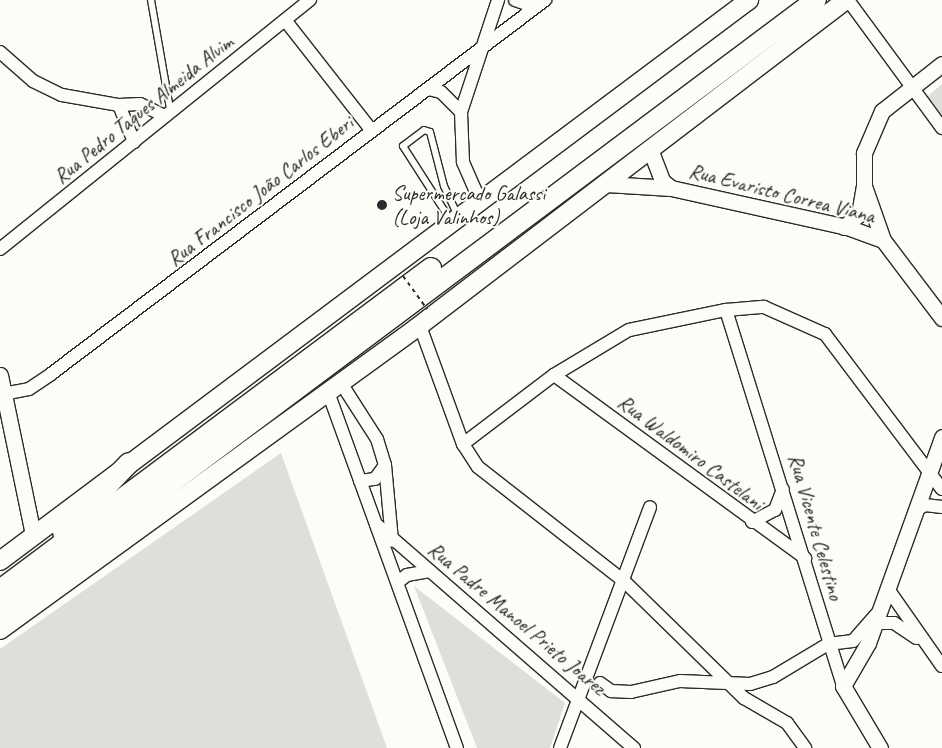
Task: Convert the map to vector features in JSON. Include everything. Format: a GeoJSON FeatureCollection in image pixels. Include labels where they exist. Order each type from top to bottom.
{"type":"FeatureCollection","features":[{"type":"Feature","properties":{"kind":"main road"},"geometry":{"type":"LineString","coordinates":[[0,561],[750,0]]}},
{"type":"Feature","properties":{"kind":"main road"},"geometry":{"type":"LineString","coordinates":[[2,589],[793,0]]}},
{"type":"Feature","properties":{"kind":"main road"},"geometry":{"type":"LineString","coordinates":[[0,611],[816,0]]}},
{"type":"Feature","properties":{"kind":"main road"},"geometry":{"type":"LineString","coordinates":[[0,630],[420,326],[847,0]]}},
{"type":"Feature","properties":{"kind":"main road"},"geometry":{"type":"LineString","coordinates":[[2,589],[129,463]]}},
{"type":"Feature","properties":{"kind":"street","name":"Rua Pedro Taques Almeida Alvim"},"geometry":{"type":"LineString","coordinates":[[0,248],[134,142],[167,112],[310,0]]}},
{"type":"Feature","properties":{"kind":"street"},"geometry":{"type":"LineString","coordinates":[[480,201],[463,162],[460,112],[484,46],[498,0]]}},
{"type":"Feature","properties":{"kind":"street","name":"Rua Francisco João Carlos Eberi"},"geometry":{"type":"LineString","coordinates":[[516,0],[540,4]]}},
{"type":"Feature","properties":{"kind":"street"},"geometry":{"type":"LineString","coordinates":[[847,0],[942,128]]}},
{"type":"Feature","properties":{"kind":"street","name":"Rua Francisco João Carlos Eberi"},"geometry":{"type":"LineString","coordinates":[[3,394],[29,389],[51,374],[540,4]]}},
{"type":"Feature","properties":{"kind":"street"},"geometry":{"type":"LineString","coordinates":[[285,20],[372,131]]}},
{"type":"Feature","properties":{"kind":"street"},"geometry":{"type":"LineString","coordinates":[[0,52],[33,81],[62,95],[119,105],[140,104],[167,112]]}},
{"type":"Feature","properties":{"kind":"street"},"geometry":{"type":"LineString","coordinates":[[844,227],[859,214],[864,186],[864,153],[872,129],[882,111],[911,86],[942,64]]}},
{"type":"Feature","properties":{"kind":"street"},"geometry":{"type":"LineString","coordinates":[[428,89],[441,92],[460,112]]}},
{"type":"Feature","properties":{"kind":"street"},"geometry":{"type":"LineString","coordinates":[[119,105],[134,142]]}},
{"type":"Feature","properties":{"kind":"street","name":"Rua Evaristo Correa Viana"},"geometry":{"type":"LineString","coordinates":[[650,149],[662,181],[671,188]]}},
{"type":"Feature","properties":{"kind":"street","name":"Rua Evaristo Correa Viana"},"geometry":{"type":"LineString","coordinates":[[606,184],[671,188],[844,227],[883,240]]}},
{"type":"Feature","properties":{"kind":"street"},"geometry":{"type":"LineString","coordinates":[[864,186],[883,240],[942,318]]}},
{"type":"Feature","properties":{"kind":"street"},"geometry":{"type":"LineString","coordinates":[[463,444],[554,374],[629,330],[726,310],[764,307],[825,334],[942,489]]}},
{"type":"Feature","properties":{"kind":"street","name":"Rua Vicente Celestino"},"geometry":{"type":"LineString","coordinates":[[726,310],[805,558],[828,644],[843,686],[880,748]]}},
{"type":"Feature","properties":{"kind":"street"},"geometry":{"type":"LineString","coordinates":[[420,326],[463,444],[478,467],[624,581],[755,706],[788,723],[804,748]]}},
{"type":"Feature","properties":{"kind":"street","name":"Rua Waldomiro Castelani"},"geometry":{"type":"LineString","coordinates":[[554,374],[752,522],[805,558]]}},
{"type":"Feature","properties":{"kind":"street"},"geometry":{"type":"LineString","coordinates":[[0,375],[33,535]]}},
{"type":"Feature","properties":{"kind":"street"},"geometry":{"type":"LineString","coordinates":[[335,388],[364,415],[385,464],[396,577]]}},
{"type":"Feature","properties":{"kind":"street"},"geometry":{"type":"LineString","coordinates":[[335,388],[337,415],[373,521],[396,577],[457,748]]}},
{"type":"Feature","properties":{"kind":"street"},"geometry":{"type":"LineString","coordinates":[[337,415],[350,407],[364,415]]}},
{"type":"Feature","properties":{"kind":"street"},"geometry":{"type":"LineString","coordinates":[[843,686],[888,590],[942,437]]}},
{"type":"Feature","properties":{"kind":"street"},"geometry":{"type":"LineString","coordinates":[[360,481],[375,479],[385,464]]}},
{"type":"Feature","properties":{"kind":"street"},"geometry":{"type":"LineString","coordinates":[[752,522],[775,510],[783,489]]}},
{"type":"Feature","properties":{"kind":"street"},"geometry":{"type":"LineString","coordinates":[[916,510],[924,505],[942,507]]}},
{"type":"Feature","properties":{"kind":"street"},"geometry":{"type":"LineString","coordinates":[[560,748],[624,581],[650,507]]}},
{"type":"Feature","properties":{"kind":"street","name":"Rua Padre Manoel Prieto Joarez"},"geometry":{"type":"LineString","coordinates":[[373,521],[634,748]]}},
{"type":"Feature","properties":{"kind":"street"},"geometry":{"type":"LineString","coordinates":[[396,577],[430,571]]}},
{"type":"Feature","properties":{"kind":"street"},"geometry":{"type":"LineString","coordinates":[[888,590],[942,666]]}},
{"type":"Feature","properties":{"kind":"street"},"geometry":{"type":"LineString","coordinates":[[600,683],[611,691],[631,692],[680,681],[727,681],[750,684],[773,677],[828,644],[853,641],[876,617]]}},
{"type":"Feature","properties":{"kind":"street"},"geometry":{"type":"LineString","coordinates":[[876,617],[904,627],[932,653]]}},
{"type":"Feature","properties":{"kind":"lane"},"geometry":{"type":"LineString","coordinates":[[151,0],[167,112]]}},
{"type":"Feature","properties":{"kind":"lane"},"geometry":{"type":"LineString","coordinates":[[424,130],[430,132],[444,186],[456,219],[403,146],[424,130]]}},
{"type":"Feature","properties":{"kind":"path"},"geometry":{"type":"LineString","coordinates":[[402,276],[427,309]]}},
{"type":"Feature","properties":{"kind":"shaded area"},"geometry":{"type":"Polygon","coordinates":[[[942,84],[942,115],[928,96],[942,84]]]}},
{"type":"Feature","properties":{"kind":"shaded area"},"geometry":{"type":"Polygon","coordinates":[[[281,453],[387,748],[0,748],[0,649],[281,453]]]}},
{"type":"Feature","properties":{"kind":"shaded area"},"geometry":{"type":"Polygon","coordinates":[[[414,586],[565,703],[550,748],[477,748],[414,586]]]}},
{"type":"Feature","properties":{"kind":"place","name":"Supermercado Galassi (Loja Valinhos)"},"geometry":{"type":"Point","coordinates":[382,205]}}]}
